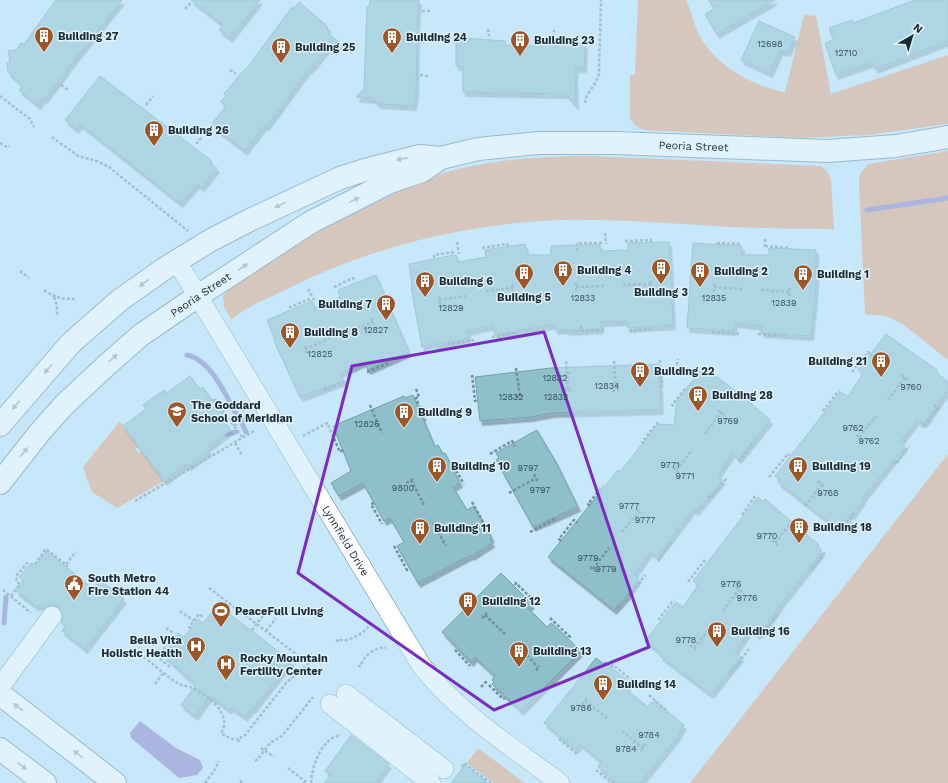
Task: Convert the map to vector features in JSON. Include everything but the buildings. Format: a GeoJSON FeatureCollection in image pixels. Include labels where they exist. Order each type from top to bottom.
{"type":"FeatureCollection","features":[{"type":"Feature","properties":{"kind":"main road","name":"Peoria Street"},"geometry":{"type":"LineString","coordinates":[[0,424],[62,352],[83,331],[120,300],[176,260],[250,220],[340,178],[400,160],[420,156],[440,158],[478,150],[539,142],[615,142],[815,151],[885,147],[948,137]]}},
{"type":"Feature","properties":{"kind":"main road","name":"Peoria Street"},"geometry":{"type":"LineString","coordinates":[[0,483],[40,432],[91,379],[141,335],[312,222],[390,182],[422,171],[440,158]]}},
{"type":"Feature","properties":{"kind":"main road"},"geometry":{"type":"LineString","coordinates":[[0,694],[112,780],[133,783]]}},
{"type":"Feature","properties":{"kind":"main road"},"geometry":{"type":"LineString","coordinates":[[0,749],[44,783]]}},
{"type":"Feature","properties":{"kind":"street","name":"Lynnfield Drive"},"geometry":{"type":"LineString","coordinates":[[176,260],[421,665],[439,686],[462,708],[560,783]]}},
{"type":"Feature","properties":{"kind":"street"},"geometry":{"type":"LineString","coordinates":[[0,687],[52,616]]}},
{"type":"Feature","properties":{"kind":"street"},"geometry":{"type":"LineString","coordinates":[[338,696],[445,771]]}},
{"type":"Feature","properties":{"kind":"street"},"geometry":{"type":"LineString","coordinates":[[338,696],[445,771]]}},
{"type":"Feature","properties":{"kind":"path"},"geometry":{"type":"LineString","coordinates":[[585,103],[588,94],[596,83],[599,73],[601,0]]}},
{"type":"Feature","properties":{"kind":"path"},"geometry":{"type":"LineString","coordinates":[[185,9],[190,3]]}},
{"type":"Feature","properties":{"kind":"path"},"geometry":{"type":"LineString","coordinates":[[422,11],[432,11]]}},
{"type":"Feature","properties":{"kind":"path"},"geometry":{"type":"LineString","coordinates":[[488,29],[488,36]]}},
{"type":"Feature","properties":{"kind":"path"},"geometry":{"type":"LineString","coordinates":[[554,30],[554,37]]}},
{"type":"Feature","properties":{"kind":"path"},"geometry":{"type":"LineString","coordinates":[[101,34],[108,39]]}},
{"type":"Feature","properties":{"kind":"path"},"geometry":{"type":"LineString","coordinates":[[230,70],[236,74]]}},
{"type":"Feature","properties":{"kind":"path"},"geometry":{"type":"LineString","coordinates":[[420,75],[428,76]]}},
{"type":"Feature","properties":{"kind":"path"},"geometry":{"type":"LineString","coordinates":[[61,85],[68,90]]}},
{"type":"Feature","properties":{"kind":"path"},"geometry":{"type":"LineString","coordinates":[[0,96],[30,119],[34,127]]}},
{"type":"Feature","properties":{"kind":"path"},"geometry":{"type":"LineString","coordinates":[[146,105],[153,96]]}},
{"type":"Feature","properties":{"kind":"path"},"geometry":{"type":"LineString","coordinates":[[52,137],[75,154],[98,161],[109,167],[189,232]]}},
{"type":"Feature","properties":{"kind":"path"},"geometry":{"type":"LineString","coordinates":[[196,144],[202,137]]}},
{"type":"Feature","properties":{"kind":"path"},"geometry":{"type":"LineString","coordinates":[[0,143],[7,147],[10,146]]}},
{"type":"Feature","properties":{"kind":"path"},"geometry":{"type":"LineString","coordinates":[[577,251],[577,243],[604,243],[605,233]]}},
{"type":"Feature","properties":{"kind":"path"},"geometry":{"type":"LineString","coordinates":[[765,237],[765,246],[790,248]]}},
{"type":"Feature","properties":{"kind":"path"},"geometry":{"type":"LineString","coordinates":[[625,241],[651,242]]}},
{"type":"Feature","properties":{"kind":"path"},"geometry":{"type":"LineString","coordinates":[[457,242],[459,254]]}},
{"type":"Feature","properties":{"kind":"path"},"geometry":{"type":"LineString","coordinates":[[482,248],[490,248],[507,244],[508,246]]}},
{"type":"Feature","properties":{"kind":"path"},"geometry":{"type":"LineString","coordinates":[[718,244],[742,244]]}},
{"type":"Feature","properties":{"kind":"path"},"geometry":{"type":"LineString","coordinates":[[434,258],[434,255],[451,254],[455,252]]}},
{"type":"Feature","properties":{"kind":"path"},"geometry":{"type":"LineString","coordinates":[[20,271],[29,278]]}},
{"type":"Feature","properties":{"kind":"path"},"geometry":{"type":"LineString","coordinates":[[334,287],[353,278],[355,282]]}},
{"type":"Feature","properties":{"kind":"path"},"geometry":{"type":"LineString","coordinates":[[623,284],[651,282],[652,288]]}},
{"type":"Feature","properties":{"kind":"path"},"geometry":{"type":"LineString","coordinates":[[714,282],[714,292]]}},
{"type":"Feature","properties":{"kind":"path"},"geometry":{"type":"LineString","coordinates":[[576,283],[576,292]]}},
{"type":"Feature","properties":{"kind":"path"},"geometry":{"type":"LineString","coordinates":[[341,284],[343,288]]}},
{"type":"Feature","properties":{"kind":"path"},"geometry":{"type":"LineString","coordinates":[[486,292],[512,286],[513,292]]}},
{"type":"Feature","properties":{"kind":"path"},"geometry":{"type":"LineString","coordinates":[[576,287],[604,286]]}},
{"type":"Feature","properties":{"kind":"path"},"geometry":{"type":"LineString","coordinates":[[714,287],[742,289]]}},
{"type":"Feature","properties":{"kind":"path"},"geometry":{"type":"LineString","coordinates":[[789,296],[790,287]]}},
{"type":"Feature","properties":{"kind":"path"},"geometry":{"type":"LineString","coordinates":[[308,288],[314,300]]}},
{"type":"Feature","properties":{"kind":"path"},"geometry":{"type":"LineString","coordinates":[[44,290],[54,297],[61,299],[76,299]]}},
{"type":"Feature","properties":{"kind":"path"},"geometry":{"type":"LineString","coordinates":[[761,290],[789,292]]}},
{"type":"Feature","properties":{"kind":"path"},"geometry":{"type":"LineString","coordinates":[[439,296],[440,305]]}},
{"type":"Feature","properties":{"kind":"path"},"geometry":{"type":"LineString","coordinates":[[439,300],[466,296]]}},
{"type":"Feature","properties":{"kind":"path"},"geometry":{"type":"LineString","coordinates":[[54,297],[57,306],[57,315]]}},
{"type":"Feature","properties":{"kind":"path"},"geometry":{"type":"LineString","coordinates":[[291,308],[290,307],[307,302],[310,299]]}},
{"type":"Feature","properties":{"kind":"path"},"geometry":{"type":"LineString","coordinates":[[348,332],[373,323],[371,318]]}},
{"type":"Feature","properties":{"kind":"path"},"geometry":{"type":"LineString","coordinates":[[581,326],[581,331],[604,330]]}},
{"type":"Feature","properties":{"kind":"path"},"geometry":{"type":"LineString","coordinates":[[629,331],[634,329],[651,329]]}},
{"type":"Feature","properties":{"kind":"path"},"geometry":{"type":"LineString","coordinates":[[713,331],[739,334]]}},
{"type":"Feature","properties":{"kind":"path"},"geometry":{"type":"LineString","coordinates":[[492,337],[518,332]]}},
{"type":"Feature","properties":{"kind":"path"},"geometry":{"type":"LineString","coordinates":[[758,334],[784,336],[784,334]]}},
{"type":"Feature","properties":{"kind":"path"},"geometry":{"type":"LineString","coordinates":[[305,349],[330,338]]}},
{"type":"Feature","properties":{"kind":"path"},"geometry":{"type":"LineString","coordinates":[[449,342],[449,344],[464,340],[474,340]]}},
{"type":"Feature","properties":{"kind":"path"},"geometry":{"type":"LineString","coordinates":[[304,346],[307,353]]}},
{"type":"Feature","properties":{"kind":"path"},"geometry":{"type":"LineString","coordinates":[[852,372],[860,365],[868,352],[872,356]]}},
{"type":"Feature","properties":{"kind":"path"},"geometry":{"type":"LineString","coordinates":[[677,365],[678,359]]}},
{"type":"Feature","properties":{"kind":"path"},"geometry":{"type":"LineString","coordinates":[[660,360],[659,373],[662,386],[660,386]]}},
{"type":"Feature","properties":{"kind":"path"},"geometry":{"type":"LineString","coordinates":[[566,361],[566,390],[573,390]]}},
{"type":"Feature","properties":{"kind":"path"},"geometry":{"type":"LineString","coordinates":[[614,361],[616,391]]}},
{"type":"Feature","properties":{"kind":"path"},"geometry":{"type":"LineString","coordinates":[[367,372],[390,363]]}},
{"type":"Feature","properties":{"kind":"path"},"geometry":{"type":"LineString","coordinates":[[516,368],[518,396],[524,396]]}},
{"type":"Feature","properties":{"kind":"path"},"geometry":{"type":"LineString","coordinates":[[560,376],[572,373]]}},
{"type":"Feature","properties":{"kind":"path"},"geometry":{"type":"LineString","coordinates":[[472,375],[475,401],[477,400]]}},
{"type":"Feature","properties":{"kind":"path"},"geometry":{"type":"LineString","coordinates":[[901,375],[908,380]]}},
{"type":"Feature","properties":{"kind":"path"},"geometry":{"type":"LineString","coordinates":[[888,400],[905,378]]}},
{"type":"Feature","properties":{"kind":"path"},"geometry":{"type":"LineString","coordinates":[[324,390],[346,382]]}},
{"type":"Feature","properties":{"kind":"path"},"geometry":{"type":"LineString","coordinates":[[674,406],[672,405],[686,388]]}},
{"type":"Feature","properties":{"kind":"path"},"geometry":{"type":"LineString","coordinates":[[416,389],[419,397],[415,398],[424,420]]}},
{"type":"Feature","properties":{"kind":"path"},"geometry":{"type":"LineString","coordinates":[[823,411],[839,390]]}},
{"type":"Feature","properties":{"kind":"path"},"geometry":{"type":"LineString","coordinates":[[213,401],[215,400],[243,438]]}},
{"type":"Feature","properties":{"kind":"path"},"geometry":{"type":"LineString","coordinates":[[924,426],[938,408],[932,403]]}},
{"type":"Feature","properties":{"kind":"path"},"geometry":{"type":"LineString","coordinates":[[370,406],[381,433]]}},
{"type":"Feature","properties":{"kind":"path"},"geometry":{"type":"LineString","coordinates":[[718,410],[725,415]]}},
{"type":"Feature","properties":{"kind":"path"},"geometry":{"type":"LineString","coordinates":[[705,434],[721,412]]}},
{"type":"Feature","properties":{"kind":"path"},"geometry":{"type":"LineString","coordinates":[[856,435],[860,438],[876,416]]}},
{"type":"Feature","properties":{"kind":"path"},"geometry":{"type":"LineString","coordinates":[[234,426],[246,417]]}},
{"type":"Feature","properties":{"kind":"path"},"geometry":{"type":"LineString","coordinates":[[644,443],[642,442],[657,423],[660,425]]}},
{"type":"Feature","properties":{"kind":"path"},"geometry":{"type":"LineString","coordinates":[[301,437],[328,424],[334,433],[340,452],[343,450]]}},
{"type":"Feature","properties":{"kind":"path"},"geometry":{"type":"LineString","coordinates":[[135,501],[254,431]]}},
{"type":"Feature","properties":{"kind":"path"},"geometry":{"type":"LineString","coordinates":[[490,454],[500,450],[512,441],[515,446]]}},
{"type":"Feature","properties":{"kind":"path"},"geometry":{"type":"LineString","coordinates":[[235,442],[242,455]]}},
{"type":"Feature","properties":{"kind":"path"},"geometry":{"type":"LineString","coordinates":[[739,462],[753,443]]}},
{"type":"Feature","properties":{"kind":"path"},"geometry":{"type":"LineString","coordinates":[[893,462],[896,464],[904,450],[909,446]]}},
{"type":"Feature","properties":{"kind":"path"},"geometry":{"type":"LineString","coordinates":[[679,473],[675,469],[692,450]]}},
{"type":"Feature","properties":{"kind":"path"},"geometry":{"type":"LineString","coordinates":[[769,477],[777,471],[788,454],[790,455]]}},
{"type":"Feature","properties":{"kind":"path"},"geometry":{"type":"LineString","coordinates":[[200,458],[202,462]]}},
{"type":"Feature","properties":{"kind":"path"},"geometry":{"type":"LineString","coordinates":[[451,462],[464,484]]}},
{"type":"Feature","properties":{"kind":"path"},"geometry":{"type":"LineString","coordinates":[[534,474],[538,482]]}},
{"type":"Feature","properties":{"kind":"path"},"geometry":{"type":"LineString","coordinates":[[509,493],[536,478]]}},
{"type":"Feature","properties":{"kind":"path"},"geometry":{"type":"LineString","coordinates":[[708,496],[711,498],[727,478]]}},
{"type":"Feature","properties":{"kind":"path"},"geometry":{"type":"LineString","coordinates":[[406,483],[412,480],[424,505]]}},
{"type":"Feature","properties":{"kind":"path"},"geometry":{"type":"LineString","coordinates":[[818,481],[825,486]]}},
{"type":"Feature","properties":{"kind":"path"},"geometry":{"type":"LineString","coordinates":[[805,506],[822,484]]}},
{"type":"Feature","properties":{"kind":"path"},"geometry":{"type":"LineString","coordinates":[[590,506],[588,504],[603,486]]}},
{"type":"Feature","properties":{"kind":"path"},"geometry":{"type":"LineString","coordinates":[[742,515],[755,496]]}},
{"type":"Feature","properties":{"kind":"path"},"geometry":{"type":"LineString","coordinates":[[472,502],[487,529]]}},
{"type":"Feature","properties":{"kind":"path"},"geometry":{"type":"LineString","coordinates":[[374,503],[372,504],[382,524]]}},
{"type":"Feature","properties":{"kind":"path"},"geometry":{"type":"LineString","coordinates":[[622,532],[639,511]]}},
{"type":"Feature","properties":{"kind":"path"},"geometry":{"type":"LineString","coordinates":[[841,531],[843,526],[854,513]]}},
{"type":"Feature","properties":{"kind":"path"},"geometry":{"type":"LineString","coordinates":[[530,532],[555,520],[554,518]]}},
{"type":"Feature","properties":{"kind":"path"},"geometry":{"type":"LineString","coordinates":[[561,541],[559,539],[574,520],[577,523]]}},
{"type":"Feature","properties":{"kind":"path"},"geometry":{"type":"LineString","coordinates":[[775,543],[792,521]]}},
{"type":"Feature","properties":{"kind":"path"},"geometry":{"type":"LineString","coordinates":[[433,523],[446,546]]}},
{"type":"Feature","properties":{"kind":"path"},"geometry":{"type":"LineString","coordinates":[[772,540],[779,546]]}},
{"type":"Feature","properties":{"kind":"path"},"geometry":{"type":"LineString","coordinates":[[658,561],[662,553],[672,541]]}},
{"type":"Feature","properties":{"kind":"path"},"geometry":{"type":"LineString","coordinates":[[394,546],[407,570],[410,568]]}},
{"type":"Feature","properties":{"kind":"path"},"geometry":{"type":"LineString","coordinates":[[590,567],[595,570],[609,548]]}},
{"type":"Feature","properties":{"kind":"path"},"geometry":{"type":"LineString","coordinates":[[11,596],[20,584],[17,582],[16,576],[27,563],[34,565],[46,549],[67,565],[76,552]]}},
{"type":"Feature","properties":{"kind":"path"},"geometry":{"type":"LineString","coordinates":[[811,567],[813,569],[826,551]]}},
{"type":"Feature","properties":{"kind":"path"},"geometry":{"type":"LineString","coordinates":[[688,582],[694,577],[704,561],[706,564]]}},
{"type":"Feature","properties":{"kind":"path"},"geometry":{"type":"LineString","coordinates":[[629,594],[630,595],[645,576]]}},
{"type":"Feature","properties":{"kind":"path"},"geometry":{"type":"LineString","coordinates":[[515,585],[516,584],[529,598],[534,601]]}},
{"type":"Feature","properties":{"kind":"path"},"geometry":{"type":"LineString","coordinates":[[209,588],[300,657],[290,670],[292,677]]}},
{"type":"Feature","properties":{"kind":"path"},"geometry":{"type":"LineString","coordinates":[[723,611],[738,588],[742,592]]}},
{"type":"Feature","properties":{"kind":"path"},"geometry":{"type":"LineString","coordinates":[[3,590],[31,613]]}},
{"type":"Feature","properties":{"kind":"path"},"geometry":{"type":"LineString","coordinates":[[660,620],[659,619],[674,600]]}},
{"type":"Feature","properties":{"kind":"path"},"geometry":{"type":"LineString","coordinates":[[28,610],[30,606]]}},
{"type":"Feature","properties":{"kind":"path"},"geometry":{"type":"LineString","coordinates":[[180,611],[194,620]]}},
{"type":"Feature","properties":{"kind":"path"},"geometry":{"type":"LineString","coordinates":[[252,630],[266,612]]}},
{"type":"Feature","properties":{"kind":"path"},"geometry":{"type":"LineString","coordinates":[[191,628],[189,627],[199,614],[204,618]]}},
{"type":"Feature","properties":{"kind":"path"},"geometry":{"type":"LineString","coordinates":[[482,618],[486,614],[505,634]]}},
{"type":"Feature","properties":{"kind":"path"},"geometry":{"type":"LineString","coordinates":[[760,637],[764,630],[778,615],[776,614]]}},
{"type":"Feature","properties":{"kind":"path"},"geometry":{"type":"LineString","coordinates":[[266,631],[276,618]]}},
{"type":"Feature","properties":{"kind":"path"},"geometry":{"type":"LineString","coordinates":[[550,618],[570,637],[569,638]]}},
{"type":"Feature","properties":{"kind":"path"},"geometry":{"type":"LineString","coordinates":[[337,642],[338,639],[345,641],[348,640],[366,629],[371,623]]}},
{"type":"Feature","properties":{"kind":"path"},"geometry":{"type":"LineString","coordinates":[[690,645],[696,650],[711,627]]}},
{"type":"Feature","properties":{"kind":"path"},"geometry":{"type":"LineString","coordinates":[[166,628],[176,635],[158,657],[170,667]]}},
{"type":"Feature","properties":{"kind":"path"},"geometry":{"type":"LineString","coordinates":[[358,666],[361,666],[365,656],[381,647],[386,648]]}},
{"type":"Feature","properties":{"kind":"path"},"geometry":{"type":"LineString","coordinates":[[520,648],[539,666],[536,670]]}},
{"type":"Feature","properties":{"kind":"path"},"geometry":{"type":"LineString","coordinates":[[729,673],[730,674],[749,649]]}},
{"type":"Feature","properties":{"kind":"path"},"geometry":{"type":"LineString","coordinates":[[455,650],[470,666]]}},
{"type":"Feature","properties":{"kind":"path"},"geometry":{"type":"LineString","coordinates":[[144,657],[182,685],[192,688],[214,703],[224,717],[225,724],[221,733],[231,739],[239,741],[292,677],[308,664],[311,654],[314,654]]}},
{"type":"Feature","properties":{"kind":"path"},"geometry":{"type":"LineString","coordinates":[[611,667],[613,665],[634,682]]}},
{"type":"Feature","properties":{"kind":"path"},"geometry":{"type":"LineString","coordinates":[[155,684],[164,672]]}},
{"type":"Feature","properties":{"kind":"path"},"geometry":{"type":"LineString","coordinates":[[626,681],[629,678]]}},
{"type":"Feature","properties":{"kind":"path"},"geometry":{"type":"LineString","coordinates":[[481,687],[488,680]]}},
{"type":"Feature","properties":{"kind":"path"},"geometry":{"type":"LineString","coordinates":[[489,685],[494,688],[503,699],[505,698]]}},
{"type":"Feature","properties":{"kind":"path"},"geometry":{"type":"LineString","coordinates":[[649,695],[668,710],[667,711]]}},
{"type":"Feature","properties":{"kind":"path"},"geometry":{"type":"LineString","coordinates":[[255,761],[270,743],[338,696]]}},
{"type":"Feature","properties":{"kind":"path"},"geometry":{"type":"LineString","coordinates":[[582,704],[586,700],[607,718]]}},
{"type":"Feature","properties":{"kind":"path"},"geometry":{"type":"LineString","coordinates":[[622,731],[643,748]]}},
{"type":"Feature","properties":{"kind":"path"},"geometry":{"type":"LineString","coordinates":[[311,783],[312,769],[316,758],[331,739],[342,735]]}},
{"type":"Feature","properties":{"kind":"path"},"geometry":{"type":"LineString","coordinates":[[559,739],[558,740],[570,747],[577,754]]}},
{"type":"Feature","properties":{"kind":"path"},"geometry":{"type":"LineString","coordinates":[[641,751],[645,744]]}},
{"type":"Feature","properties":{"kind":"path"},"geometry":{"type":"LineString","coordinates":[[261,748],[274,757]]}},
{"type":"Feature","properties":{"kind":"path"},"geometry":{"type":"LineString","coordinates":[[204,783],[216,768],[218,761]]}},
{"type":"Feature","properties":{"kind":"path"},"geometry":{"type":"LineString","coordinates":[[445,771],[464,763],[491,783]]}},
{"type":"Feature","properties":{"kind":"path"},"geometry":{"type":"LineString","coordinates":[[288,768],[307,783]]}},
{"type":"Feature","properties":{"kind":"path"},"geometry":{"type":"LineString","coordinates":[[596,770],[602,772],[612,782],[614,781]]}},
{"type":"Feature","properties":{"kind":"highlighted area"},"geometry":{"type":"Polygon","coordinates":[[[544,332],[649,647],[494,710],[298,573],[352,366],[544,332]]]}},
{"type":"Feature","properties":{"kind":"shaded area"},"geometry":{"type":"Polygon","coordinates":[[[638,0],[686,0],[699,35],[715,56],[736,73],[748,80],[785,92],[804,15],[816,16],[831,94],[948,55],[948,124],[867,135],[798,138],[644,130],[636,126],[630,119],[630,75],[635,75],[638,0]]]}},
{"type":"Feature","properties":{"kind":"shaded area"},"geometry":{"type":"Polygon","coordinates":[[[948,151],[948,360],[904,325],[886,316],[865,314],[859,183],[860,174],[868,164],[948,151]]]}},
{"type":"Feature","properties":{"kind":"shaded area"},"geometry":{"type":"Polygon","coordinates":[[[590,156],[820,166],[827,171],[831,179],[834,231],[830,229],[731,227],[582,220],[526,222],[491,226],[422,239],[355,260],[323,272],[260,302],[243,311],[232,320],[224,307],[223,296],[229,288],[276,256],[350,212],[401,188],[448,172],[488,163],[528,158],[590,156]]]}},
{"type":"Feature","properties":{"kind":"shaded area"},"geometry":{"type":"Polygon","coordinates":[[[119,422],[124,425],[123,426],[139,446],[135,449],[139,453],[142,451],[164,481],[117,508],[92,492],[83,467],[119,422]]]}},
{"type":"Feature","properties":{"kind":"shaded area"},"geometry":{"type":"Polygon","coordinates":[[[948,454],[948,783],[690,783],[948,454]]]}},
{"type":"Feature","properties":{"kind":"shaded area"},"geometry":{"type":"Polygon","coordinates":[[[140,721],[176,748],[200,760],[203,768],[197,775],[179,778],[131,738],[130,733],[140,721]]]}},
{"type":"Feature","properties":{"kind":"shaded area"},"geometry":{"type":"Polygon","coordinates":[[[478,748],[525,783],[494,783],[467,763],[478,748]]]}},
{"type":"Feature","properties":{"kind":"waterway"},"geometry":{"type":"LineString","coordinates":[[867,210],[948,198]]}},
{"type":"Feature","properties":{"kind":"waterway"},"geometry":{"type":"LineString","coordinates":[[187,355],[196,358],[212,372],[239,420]]}},
{"type":"Feature","properties":{"kind":"waterway"},"geometry":{"type":"LineString","coordinates":[[242,423],[246,432]]}},
{"type":"Feature","properties":{"kind":"waterway"},"geometry":{"type":"LineString","coordinates":[[227,434],[236,432]]}},
{"type":"Feature","properties":{"kind":"waterway"},"geometry":{"type":"LineString","coordinates":[[4,623],[6,597]]}},
{"type":"Feature","properties":{"kind":"place","name":"Building 27"},"geometry":{"type":"Point","coordinates":[44,53]}},
{"type":"Feature","properties":{"kind":"place","name":"Building 24"},"geometry":{"type":"Point","coordinates":[392,54]}},
{"type":"Feature","properties":{"kind":"place","name":"Building 23"},"geometry":{"type":"Point","coordinates":[520,57]}},
{"type":"Feature","properties":{"kind":"place","name":"Building 25"},"geometry":{"type":"Point","coordinates":[281,64]}},
{"type":"Feature","properties":{"kind":"place","name":"Building 26"},"geometry":{"type":"Point","coordinates":[154,147]}},
{"type":"Feature","properties":{"kind":"place","name":"Building 3"},"geometry":{"type":"Point","coordinates":[661,285]}},
{"type":"Feature","properties":{"kind":"place","name":"Building 4"},"geometry":{"type":"Point","coordinates":[563,287]}},
{"type":"Feature","properties":{"kind":"place","name":"Building 2"},"geometry":{"type":"Point","coordinates":[700,288]}},
{"type":"Feature","properties":{"kind":"place","name":"Building 5"},"geometry":{"type":"Point","coordinates":[524,290]}},
{"type":"Feature","properties":{"kind":"place","name":"Building 1"},"geometry":{"type":"Point","coordinates":[803,291]}},
{"type":"Feature","properties":{"kind":"place","name":"Building 6"},"geometry":{"type":"Point","coordinates":[425,298]}},
{"type":"Feature","properties":{"kind":"place","name":"Building 7"},"geometry":{"type":"Point","coordinates":[386,321]}},
{"type":"Feature","properties":{"kind":"place","name":"Building 8"},"geometry":{"type":"Point","coordinates":[290,349]}},
{"type":"Feature","properties":{"kind":"place","name":"Building 21"},"geometry":{"type":"Point","coordinates":[881,378]}},
{"type":"Feature","properties":{"kind":"place","name":"Building 22"},"geometry":{"type":"Point","coordinates":[640,388]}},
{"type":"Feature","properties":{"kind":"place","name":"Building 28"},"geometry":{"type":"Point","coordinates":[698,412]}},
{"type":"Feature","properties":{"kind":"place","name":"The Goddard School of Meridian"},"geometry":{"type":"Point","coordinates":[177,428]}},
{"type":"Feature","properties":{"kind":"place","name":"Building 9"},"geometry":{"type":"Point","coordinates":[404,429]}},
{"type":"Feature","properties":{"kind":"place","name":"Building 10"},"geometry":{"type":"Point","coordinates":[437,483]}},
{"type":"Feature","properties":{"kind":"place","name":"Building 19"},"geometry":{"type":"Point","coordinates":[798,483]}},
{"type":"Feature","properties":{"kind":"place","name":"Building 18"},"geometry":{"type":"Point","coordinates":[799,544]}},
{"type":"Feature","properties":{"kind":"place","name":"Building 11"},"geometry":{"type":"Point","coordinates":[420,545]}},
{"type":"Feature","properties":{"kind":"place","name":"South Metro Fire Station 44"},"geometry":{"type":"Point","coordinates":[74,601]}},
{"type":"Feature","properties":{"kind":"place","name":"Building 12"},"geometry":{"type":"Point","coordinates":[468,618]}},
{"type":"Feature","properties":{"kind":"place","name":"PeaceFull Living"},"geometry":{"type":"Point","coordinates":[221,628]}},
{"type":"Feature","properties":{"kind":"place","name":"Building 16"},"geometry":{"type":"Point","coordinates":[717,648]}},
{"type":"Feature","properties":{"kind":"place","name":"Bella Vita Holistic Health"},"geometry":{"type":"Point","coordinates":[196,663]}},
{"type":"Feature","properties":{"kind":"place","name":"Building 13"},"geometry":{"type":"Point","coordinates":[519,668]}},
{"type":"Feature","properties":{"kind":"place","name":"Rocky Mountain Fertility Center"},"geometry":{"type":"Point","coordinates":[226,681]}},
{"type":"Feature","properties":{"kind":"place","name":"Building 14"},"geometry":{"type":"Point","coordinates":[603,701]}}]}
